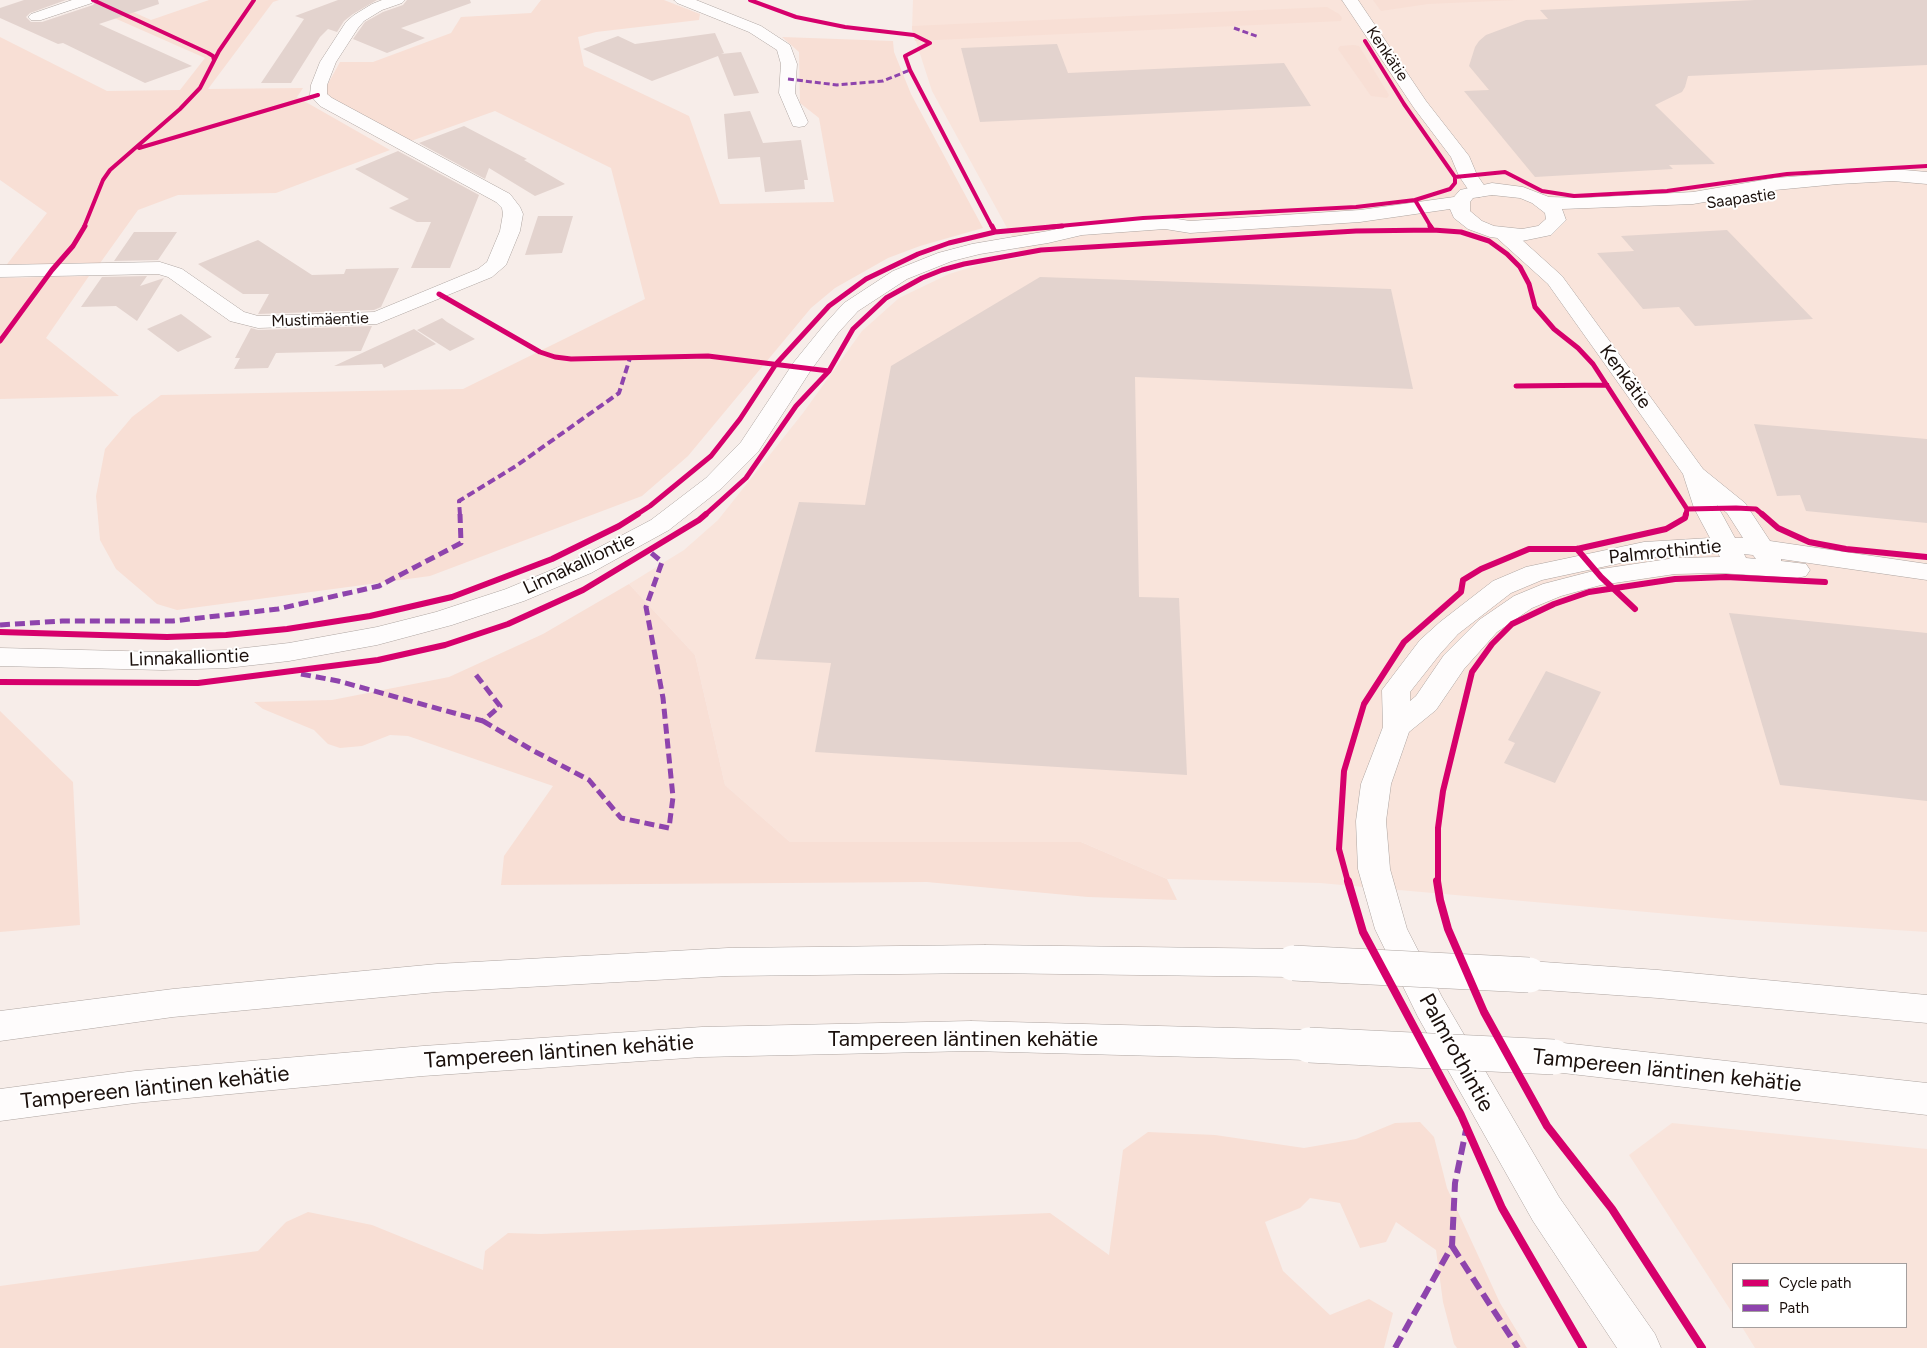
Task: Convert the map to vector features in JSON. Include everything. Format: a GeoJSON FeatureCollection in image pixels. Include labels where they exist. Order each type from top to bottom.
{"type":"FeatureCollection","features":[{"type":"Feature","properties":{"kind":"main road"},"geometry":{"type":"LineString","coordinates":[[36,17],[87,0]]}},
{"type":"Feature","properties":{"kind":"main road","name":"Mustimäentie"},"geometry":{"type":"LineString","coordinates":[[0,272],[160,268],[175,273],[237,317],[258,322],[377,318],[485,273],[496,265],[505,245],[511,228],[512,207],[503,198],[326,102],[318,95],[319,85],[328,62],[352,25],[377,7],[397,0]]}},
{"type":"Feature","properties":{"kind":"main road"},"geometry":{"type":"LineString","coordinates":[[682,0],[755,29],[784,48],[789,64],[787,93],[799,122]]}},
{"type":"Feature","properties":{"kind":"main road","name":"Kenkätie"},"geometry":{"type":"LineString","coordinates":[[1350,0],[1420,104],[1460,156],[1468,176],[1479,191]]}},
{"type":"Feature","properties":{"kind":"main road","name":"Kenkätie"},"geometry":{"type":"LineString","coordinates":[[1460,156],[1489,174],[1504,190]]}},
{"type":"Feature","properties":{"kind":"main road","name":"Saapastie"},"geometry":{"type":"LineString","coordinates":[[1551,212],[1582,204],[1693,198],[1775,184],[1838,178],[1893,176],[1927,179]]}},
{"type":"Feature","properties":{"kind":"main road"},"geometry":{"type":"LineString","coordinates":[[1504,190],[1523,193],[1551,212],[1544,231],[1535,234],[1504,234],[1475,226],[1462,210],[1468,194],[1479,191],[1504,190]]}},
{"type":"Feature","properties":{"kind":"main road","name":"Linnakalliontie"},"geometry":{"type":"LineString","coordinates":[[0,657],[163,662],[244,657],[334,645],[443,619],[515,594],[582,567],[660,525],[714,484],[750,447],[802,367],[850,306],[900,275],[945,257],[1010,242],[1048,237],[1087,239],[1170,234],[1190,227],[1462,210]]}},
{"type":"Feature","properties":{"kind":"main road","name":"Kenkätie"},"geometry":{"type":"LineString","coordinates":[[1504,234],[1555,280],[1695,474],[1736,508],[1768,558]]}},
{"type":"Feature","properties":{"kind":"main road","name":"Kenkätie"},"geometry":{"type":"LineString","coordinates":[[1535,234],[1545,252],[1555,280]]}},
{"type":"Feature","properties":{"kind":"main road","name":"Kenkätie"},"geometry":{"type":"LineString","coordinates":[[1695,474],[1706,508],[1731,555]]}},
{"type":"Feature","properties":{"kind":"main road","name":"Palmrothintie"},"geometry":{"type":"LineString","coordinates":[[1642,1348],[1546,1210],[1430,1007],[1390,929],[1374,869],[1371,821],[1376,784],[1397,727],[1426,703],[1454,662],[1474,639],[1488,626],[1523,602],[1552,590],[1625,572],[1676,566],[1731,555],[1768,558],[1884,577],[1927,574]]}},
{"type":"Feature","properties":{"kind":"main road"},"geometry":{"type":"LineString","coordinates":[[0,1026],[173,1003],[437,978],[728,962],[985,959],[1293,963],[1529,974],[1927,1009]]}},
{"type":"Feature","properties":{"kind":"main road","name":"Tampereen läntinen kehätie"},"geometry":{"type":"LineString","coordinates":[[0,1105],[136,1087],[404,1062],[702,1042],[971,1036],[1309,1044],[1554,1057],[1927,1099]]}},
{"type":"Feature","properties":{"kind":"shaded area"},"geometry":{"type":"Polygon","coordinates":[[[209,0],[279,0],[273,2],[208,89],[303,88],[297,97],[390,150],[276,193],[178,195],[138,210],[98,266],[4,268],[47,213],[0,180],[0,37],[107,91],[180,90],[205,58],[94,9],[113,3],[151,20],[209,0]]]}},
{"type":"Feature","properties":{"kind":"shaded area"},"geometry":{"type":"Polygon","coordinates":[[[541,0],[664,0],[700,14],[699,20],[596,32],[578,37],[584,66],[689,116],[720,204],[834,202],[819,118],[800,103],[799,52],[782,37],[893,41],[894,52],[911,94],[983,228],[920,246],[888,258],[835,288],[811,308],[688,456],[642,496],[430,576],[177,610],[157,604],[116,569],[100,540],[96,496],[105,449],[132,417],[161,395],[463,389],[645,299],[611,168],[495,111],[411,141],[330,98],[325,89],[340,62],[373,62],[451,33],[461,17],[531,13],[541,0]]]}},
{"type":"Feature","properties":{"kind":"shaded area"},"geometry":{"type":"Polygon","coordinates":[[[913,0],[1927,0],[1927,932],[1737,920],[1320,883],[1167,879],[1081,842],[790,842],[725,785],[695,655],[629,584],[684,550],[718,520],[803,413],[862,331],[899,298],[949,274],[985,263],[1023,257],[932,91],[912,29],[913,0]]]}},
{"type":"Feature","properties":{"kind":"shaded area"},"geometry":{"type":"Polygon","coordinates":[[[1373,0],[1518,0],[1428,4],[1381,11],[1373,0]]]}},
{"type":"Feature","properties":{"kind":"shaded area"},"geometry":{"type":"Polygon","coordinates":[[[1327,7],[1339,14],[1342,18],[1341,21],[915,41],[912,29],[912,26],[1327,7]]]}},
{"type":"Feature","properties":{"kind":"shaded area"},"geometry":{"type":"Polygon","coordinates":[[[1340,46],[1359,46],[1389,95],[1387,98],[1371,96],[1338,49],[1340,46]]]}},
{"type":"Feature","properties":{"kind":"shaded area"},"geometry":{"type":"Polygon","coordinates":[[[89,276],[46,338],[119,396],[0,399],[0,278],[89,276]]]}},
{"type":"Feature","properties":{"kind":"shaded area"},"geometry":{"type":"Polygon","coordinates":[[[629,584],[695,655],[725,785],[790,842],[1081,842],[1167,879],[1177,900],[1088,897],[927,882],[501,885],[504,856],[553,786],[408,736],[390,735],[362,746],[340,748],[328,744],[314,730],[263,709],[254,702],[332,700],[449,677],[543,634],[629,584]]]}},
{"type":"Feature","properties":{"kind":"shaded area"},"geometry":{"type":"Polygon","coordinates":[[[0,711],[73,782],[80,925],[0,932],[0,711]]]}},
{"type":"Feature","properties":{"kind":"shaded area"},"geometry":{"type":"Polygon","coordinates":[[[1420,1122],[1434,1137],[1447,1188],[1500,1303],[1527,1348],[1457,1348],[1454,1344],[1443,1302],[1436,1250],[1396,1222],[1386,1242],[1360,1248],[1340,1203],[1310,1198],[1300,1208],[1265,1222],[1283,1271],[1330,1315],[1369,1299],[1393,1313],[1384,1348],[0,1348],[0,1286],[258,1251],[286,1222],[308,1212],[372,1225],[483,1270],[485,1251],[508,1233],[541,1234],[1050,1213],[1109,1255],[1123,1150],[1148,1132],[1215,1135],[1304,1148],[1356,1139],[1395,1123],[1420,1122]]]}},
{"type":"Feature","properties":{"kind":"shaded area"},"geometry":{"type":"Polygon","coordinates":[[[1672,1123],[1927,1149],[1927,1348],[1755,1348],[1743,1328],[1907,1328],[1907,1263],[1732,1263],[1732,1312],[1629,1155],[1672,1123]]]}},
{"type":"Feature","properties":{"kind":"building"},"geometry":{"type":"Polygon","coordinates":[[[24,0],[66,0],[30,13],[26,17],[31,22],[42,22],[93,5],[97,0],[158,0],[159,4],[99,24],[192,66],[145,83],[63,43],[58,44],[0,18],[0,8],[24,0]]]}},
{"type":"Feature","properties":{"kind":"building"},"geometry":{"type":"Polygon","coordinates":[[[338,0],[377,0],[344,21],[337,32],[328,29],[320,37],[291,83],[261,83],[304,19],[295,16],[338,0]]]}},
{"type":"Feature","properties":{"kind":"building"},"geometry":{"type":"Polygon","coordinates":[[[407,0],[470,0],[471,3],[401,28],[425,38],[387,53],[353,39],[365,22],[383,12],[403,5],[407,0]]]}},
{"type":"Feature","properties":{"kind":"building"},"geometry":{"type":"Polygon","coordinates":[[[1755,0],[1927,0],[1927,65],[1688,76],[1682,92],[1655,105],[1715,164],[1669,165],[1673,169],[1535,177],[1464,91],[1489,90],[1469,66],[1479,41],[1486,35],[1526,20],[1548,19],[1540,10],[1755,0]]]}},
{"type":"Feature","properties":{"kind":"building"},"geometry":{"type":"Polygon","coordinates":[[[715,33],[724,53],[721,54],[741,52],[759,93],[734,96],[718,56],[652,81],[583,49],[618,36],[635,44],[715,33]]]}},
{"type":"Feature","properties":{"kind":"building"},"geometry":{"type":"Polygon","coordinates":[[[1057,44],[1068,73],[1284,63],[1311,106],[980,122],[961,48],[1057,44]]]}},
{"type":"Feature","properties":{"kind":"building"},"geometry":{"type":"Polygon","coordinates":[[[750,111],[763,143],[801,140],[808,180],[804,180],[805,189],[765,192],[760,157],[728,159],[724,114],[750,111]]]}},
{"type":"Feature","properties":{"kind":"building"},"geometry":{"type":"Polygon","coordinates":[[[464,126],[527,159],[524,160],[565,184],[535,196],[489,168],[485,179],[419,143],[464,126]]]}},
{"type":"Feature","properties":{"kind":"building"},"geometry":{"type":"Polygon","coordinates":[[[398,151],[479,195],[450,268],[411,268],[431,222],[417,222],[389,208],[409,199],[355,169],[398,151]]]}},
{"type":"Feature","properties":{"kind":"building"},"geometry":{"type":"Polygon","coordinates":[[[538,216],[573,216],[562,253],[525,255],[538,216]]]}},
{"type":"Feature","properties":{"kind":"building"},"geometry":{"type":"Polygon","coordinates":[[[1727,230],[1813,319],[1695,326],[1679,307],[1643,309],[1597,253],[1634,251],[1621,236],[1727,230]]]}},
{"type":"Feature","properties":{"kind":"building"},"geometry":{"type":"Polygon","coordinates":[[[134,232],[177,232],[158,260],[114,261],[134,232]]]}},
{"type":"Feature","properties":{"kind":"building"},"geometry":{"type":"Polygon","coordinates":[[[258,240],[312,275],[344,274],[346,269],[399,268],[381,307],[374,310],[258,314],[269,294],[243,294],[198,264],[258,240]]]}},
{"type":"Feature","properties":{"kind":"building"},"geometry":{"type":"Polygon","coordinates":[[[147,276],[140,286],[164,278],[137,321],[116,306],[81,307],[102,277],[147,276]]]}},
{"type":"Feature","properties":{"kind":"building"},"geometry":{"type":"Polygon","coordinates":[[[1040,277],[1391,289],[1413,389],[1135,377],[1139,597],[1179,598],[1187,775],[815,752],[831,663],[755,659],[799,502],[865,505],[891,366],[1040,277]]]}},
{"type":"Feature","properties":{"kind":"building"},"geometry":{"type":"Polygon","coordinates":[[[181,314],[212,337],[178,352],[147,329],[181,314]]]}},
{"type":"Feature","properties":{"kind":"building"},"geometry":{"type":"Polygon","coordinates":[[[442,318],[475,339],[450,351],[417,330],[442,318]]]}},
{"type":"Feature","properties":{"kind":"building"},"geometry":{"type":"Polygon","coordinates":[[[372,326],[361,351],[276,353],[268,368],[234,369],[240,358],[235,358],[251,328],[258,330],[372,326]]]}},
{"type":"Feature","properties":{"kind":"building"},"geometry":{"type":"Polygon","coordinates":[[[414,329],[436,344],[384,368],[382,364],[334,366],[414,329]]]}},
{"type":"Feature","properties":{"kind":"building"},"geometry":{"type":"Polygon","coordinates":[[[1754,424],[1927,439],[1927,523],[1806,511],[1800,495],[1777,496],[1754,424]]]}},
{"type":"Feature","properties":{"kind":"building"},"geometry":{"type":"Polygon","coordinates":[[[1729,613],[1927,633],[1927,801],[1780,785],[1729,613]]]}},
{"type":"Feature","properties":{"kind":"building"},"geometry":{"type":"Polygon","coordinates":[[[1546,671],[1601,692],[1555,783],[1504,763],[1515,743],[1508,740],[1546,671]]]}},
{"type":"Feature","properties":{"kind":"marked path"},"geometry":{"type":"LineString","coordinates":[[1234,28],[1259,37]]}},
{"type":"Feature","properties":{"kind":"marked path"},"geometry":{"type":"LineString","coordinates":[[788,79],[837,85],[883,81],[910,70]]}},
{"type":"Feature","properties":{"kind":"marked path"},"geometry":{"type":"LineString","coordinates":[[0,625],[62,621],[173,621],[278,609],[379,586],[461,543],[459,501],[516,466],[619,393],[630,358]]}},
{"type":"Feature","properties":{"kind":"marked path"},"geometry":{"type":"LineString","coordinates":[[483,721],[532,750],[589,780],[621,818],[669,828],[673,797],[663,698],[646,607],[662,562],[649,551]]}},
{"type":"Feature","properties":{"kind":"marked path"},"geometry":{"type":"LineString","coordinates":[[301,674],[338,681],[483,721],[500,706],[473,671]]}},
{"type":"Feature","properties":{"kind":"marked path"},"geometry":{"type":"LineString","coordinates":[[1395,1348],[1452,1246],[1455,1183],[1466,1130]]}},
{"type":"Feature","properties":{"kind":"marked path"},"geometry":{"type":"LineString","coordinates":[[1452,1246],[1518,1348]]}},
{"type":"Feature","properties":{"kind":"cycle path"},"geometry":{"type":"LineString","coordinates":[[93,0],[208,53],[213,56],[214,60]]}},
{"type":"Feature","properties":{"kind":"cycle path"},"geometry":{"type":"LineString","coordinates":[[0,341],[52,270],[73,246],[86,224],[103,180],[110,170],[180,109],[200,88],[219,51],[254,0]]}},
{"type":"Feature","properties":{"kind":"cycle path"},"geometry":{"type":"LineString","coordinates":[[750,0],[796,17],[845,27],[914,35],[930,43],[905,56],[910,70],[995,232]]}},
{"type":"Feature","properties":{"kind":"cycle path"},"geometry":{"type":"LineString","coordinates":[[1365,41],[1404,104],[1455,177],[1455,183],[1450,189],[1415,200],[1433,230],[1461,232],[1489,241],[1507,254],[1520,267],[1529,284],[1535,307],[1554,329],[1578,348],[1593,364],[1687,509]]}},
{"type":"Feature","properties":{"kind":"cycle path"},"geometry":{"type":"LineString","coordinates":[[139,148],[318,95]]}},
{"type":"Feature","properties":{"kind":"cycle path"},"geometry":{"type":"LineString","coordinates":[[1455,177],[1505,172],[1542,191],[1574,196],[1667,191],[1787,174],[1927,166]]}},
{"type":"Feature","properties":{"kind":"cycle path"},"geometry":{"type":"LineString","coordinates":[[0,632],[167,637],[226,635],[287,629],[370,616],[452,597],[552,559],[619,526],[650,506],[711,456],[740,419],[776,364],[829,306],[866,279],[918,254],[949,243],[995,232],[1143,218],[1356,207],[1415,200]]}},
{"type":"Feature","properties":{"kind":"cycle path"},"geometry":{"type":"LineString","coordinates":[[0,682],[198,683],[378,660],[445,645],[508,624],[583,590],[699,520],[746,478],[796,406],[829,371],[853,329],[886,298],[922,278],[942,270],[964,264],[1041,250],[1356,231],[1433,230]]}},
{"type":"Feature","properties":{"kind":"cycle path"},"geometry":{"type":"LineString","coordinates":[[439,294],[540,352],[555,357],[571,359],[708,356],[829,371]]}},
{"type":"Feature","properties":{"kind":"cycle path"},"geometry":{"type":"LineString","coordinates":[[1516,386],[1607,385]]}},
{"type":"Feature","properties":{"kind":"cycle path"},"geometry":{"type":"LineString","coordinates":[[1583,1348],[1502,1208],[1461,1115],[1363,932],[1339,849],[1344,771],[1364,704],[1404,642],[1461,592],[1463,580],[1481,569],[1529,549],[1577,549],[1666,529],[1685,518],[1687,509],[1736,508],[1756,509],[1778,528],[1809,542],[1846,549],[1927,557]]}},
{"type":"Feature","properties":{"kind":"cycle path"},"geometry":{"type":"LineString","coordinates":[[1577,549],[1601,577],[1635,609]]}},
{"type":"Feature","properties":{"kind":"cycle path"},"geometry":{"type":"LineString","coordinates":[[1702,1348],[1612,1209],[1547,1126],[1484,1012],[1448,929],[1440,900],[1437,878],[1438,828],[1443,791],[1472,672],[1492,644],[1512,624],[1554,604],[1589,592],[1675,579],[1726,577],[1825,582]]}}]}
